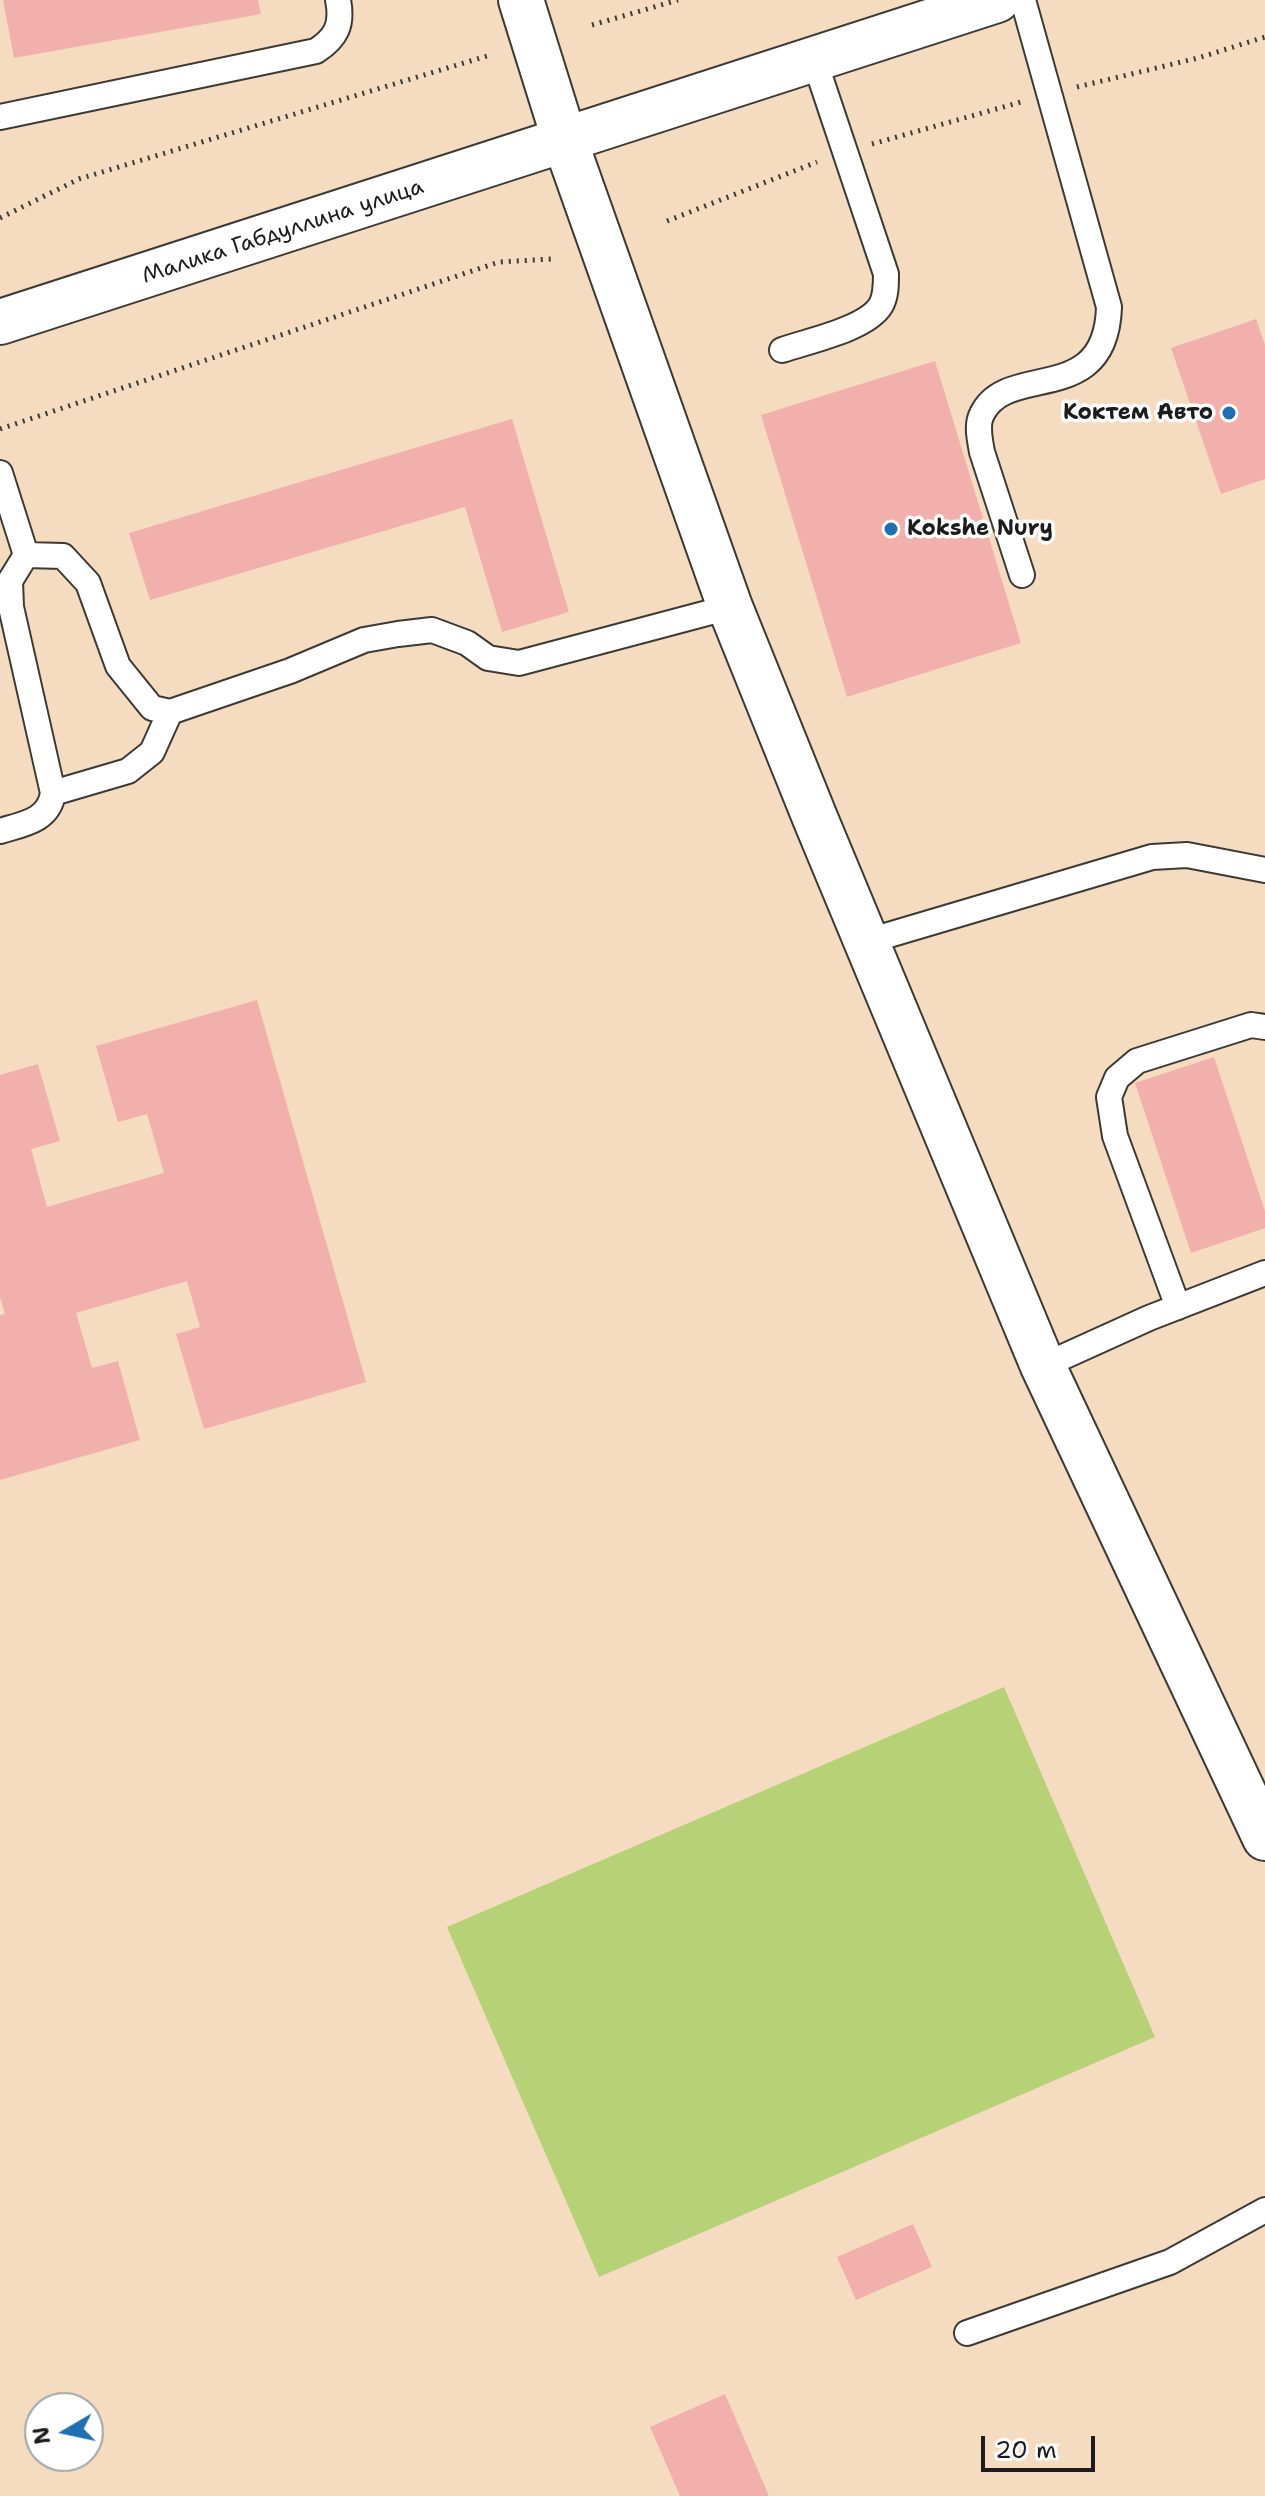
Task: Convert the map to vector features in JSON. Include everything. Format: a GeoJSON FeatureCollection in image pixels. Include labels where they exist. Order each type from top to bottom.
{"type":"FeatureCollection","features":[{"type":"Feature","properties":{"kind":"street"},"geometry":{"type":"LineString","coordinates":[[521,0],[565,141],[730,607],[865,942],[1043,1366],[1265,1838]]}},
{"type":"Feature","properties":{"kind":"street","name":"Малика Габдуллина улица"},"geometry":{"type":"LineString","coordinates":[[0,322],[814,59],[928,11],[997,0]]}},
{"type":"Feature","properties":{"kind":"lane"},"geometry":{"type":"LineString","coordinates":[[0,117],[316,51],[335,36],[340,23],[338,0]]}},
{"type":"Feature","properties":{"kind":"lane"},"geometry":{"type":"LineString","coordinates":[[1022,575],[982,452],[979,433],[981,415],[991,402],[1005,393],[1074,372],[1093,360],[1108,324],[1109,307],[1023,0]]}},
{"type":"Feature","properties":{"kind":"lane"},"geometry":{"type":"LineString","coordinates":[[782,350],[860,323],[873,315],[882,304],[886,289],[886,274],[814,59]]}},
{"type":"Feature","properties":{"kind":"lane"},"geometry":{"type":"LineString","coordinates":[[0,473],[26,555],[10,581],[11,607],[53,793],[48,810],[41,816],[0,831]]}},
{"type":"Feature","properties":{"kind":"lane"},"geometry":{"type":"LineString","coordinates":[[26,555],[63,556],[88,583],[118,666],[152,708],[170,712],[290,671],[364,640],[432,630],[467,643],[488,658],[519,663],[730,607]]}},
{"type":"Feature","properties":{"kind":"lane"},"geometry":{"type":"LineString","coordinates":[[53,793],[128,771],[152,752],[170,712]]}},
{"type":"Feature","properties":{"kind":"lane"},"geometry":{"type":"LineString","coordinates":[[865,942],[1152,857],[1187,855],[1265,870]]}},
{"type":"Feature","properties":{"kind":"lane"},"geometry":{"type":"LineString","coordinates":[[1178,1307],[1115,1136],[1109,1097],[1117,1078],[1137,1061],[1251,1025],[1265,1027]]}},
{"type":"Feature","properties":{"kind":"lane"},"geometry":{"type":"LineString","coordinates":[[1043,1366],[1265,1273]]}},
{"type":"Feature","properties":{"kind":"lane"},"geometry":{"type":"LineString","coordinates":[[967,2333],[1170,2262],[1265,2210]]}},
{"type":"Feature","properties":{"kind":"path"},"geometry":{"type":"LineString","coordinates":[[592,25],[678,0]]}},
{"type":"Feature","properties":{"kind":"path"},"geometry":{"type":"LineString","coordinates":[[667,221],[844,152],[1049,94],[1198,58],[1265,37]]}},
{"type":"Feature","properties":{"kind":"path"},"geometry":{"type":"LineString","coordinates":[[0,218],[79,179],[487,56]]}},
{"type":"Feature","properties":{"kind":"path"},"geometry":{"type":"LineString","coordinates":[[0,429],[499,262],[551,259]]}},
{"type":"Feature","properties":{"kind":"green space"},"geometry":{"type":"Polygon","coordinates":[[[1004,1687],[1155,2037],[599,2277],[447,1927],[1004,1687]]]}},
{"type":"Feature","properties":{"kind":"building"},"geometry":{"type":"Polygon","coordinates":[[[3,0],[258,0],[261,14],[14,58],[3,0]]]}},
{"type":"Feature","properties":{"kind":"building","name":"Коктем Авто"},"geometry":{"type":"Polygon","coordinates":[[[1256,319],[1265,345],[1265,479],[1221,494],[1171,348],[1256,319]]]}},
{"type":"Feature","properties":{"kind":"building","name":"Kokshe Nury"},"geometry":{"type":"Polygon","coordinates":[[[935,361],[1021,643],[847,697],[761,415],[935,361]]]}},
{"type":"Feature","properties":{"kind":"building"},"geometry":{"type":"Polygon","coordinates":[[[512,419],[569,612],[502,632],[465,507],[150,600],[129,533],[512,419]]]}},
{"type":"Feature","properties":{"kind":"building"},"geometry":{"type":"Polygon","coordinates":[[[257,1000],[366,1382],[204,1429],[176,1334],[200,1327],[187,1281],[76,1313],[92,1368],[118,1361],[140,1440],[0,1480],[0,1315],[5,1314],[0,1297],[0,1075],[38,1064],[60,1141],[31,1149],[47,1207],[164,1173],[147,1114],[118,1122],[96,1046],[257,1000]]]}},
{"type":"Feature","properties":{"kind":"building"},"geometry":{"type":"Polygon","coordinates":[[[1214,1057],[1265,1211],[1265,1228],[1191,1253],[1135,1083],[1214,1057]]]}},
{"type":"Feature","properties":{"kind":"building"},"geometry":{"type":"Polygon","coordinates":[[[913,2224],[932,2267],[856,2300],[837,2257],[913,2224]]]}},
{"type":"Feature","properties":{"kind":"building"},"geometry":{"type":"Polygon","coordinates":[[[725,2394],[769,2496],[680,2496],[650,2427],[725,2394]]]}},
{"type":"Feature","properties":{"kind":"place","name":"Коктем Авто"},"geometry":{"type":"Point","coordinates":[1229,413]}},
{"type":"Feature","properties":{"kind":"place","name":"Kokshe Nury"},"geometry":{"type":"Point","coordinates":[891,529]}}]}
